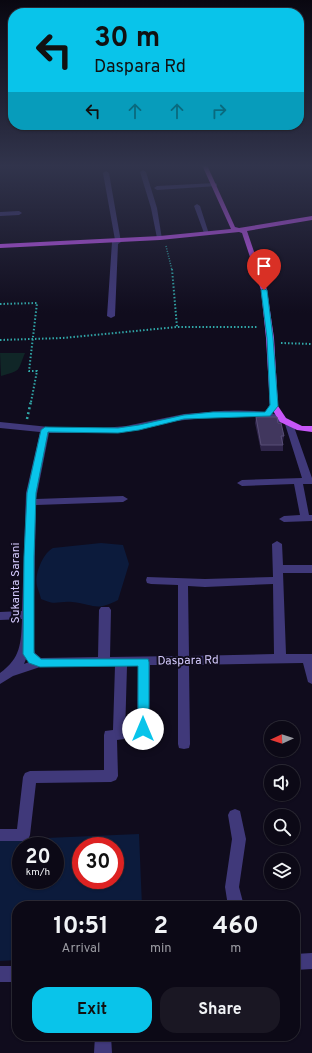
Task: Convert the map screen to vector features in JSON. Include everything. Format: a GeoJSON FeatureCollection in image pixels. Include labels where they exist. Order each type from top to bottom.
{"type":"FeatureCollection","features":[{"type":"Feature","properties":{"kind":"main road"},"geometry":{"type":"LineString","coordinates":[[227,214],[233,228],[245,232],[264,290],[270,343],[274,406],[286,422],[312,429]]}},
{"type":"Feature","properties":{"kind":"main road"},"geometry":{"type":"LineString","coordinates":[[0,247],[116,242],[207,234],[312,218]]}},
{"type":"Feature","properties":{"kind":"street"},"geometry":{"type":"LineString","coordinates":[[110,316],[116,242],[112,214]]}},
{"type":"Feature","properties":{"kind":"street"},"geometry":{"type":"LineString","coordinates":[[156,214],[162,238]]}},
{"type":"Feature","properties":{"kind":"street"},"geometry":{"type":"LineString","coordinates":[[200,214],[207,234]]}},
{"type":"Feature","properties":{"kind":"street"},"geometry":{"type":"LineString","coordinates":[[267,414],[274,406]]}},
{"type":"Feature","properties":{"kind":"street"},"geometry":{"type":"LineString","coordinates":[[0,425],[45,430],[118,430],[139,428],[184,417],[267,414],[286,422],[306,481],[309,518],[284,519]]}},
{"type":"Feature","properties":{"kind":"street","name":"Sukanta Sarani"},"geometry":{"type":"LineString","coordinates":[[0,679],[13,672],[22,660],[27,645],[31,502],[35,472],[45,430]]}},
{"type":"Feature","properties":{"kind":"street"},"geometry":{"type":"LineString","coordinates":[[242,483],[306,481]]}},
{"type":"Feature","properties":{"kind":"street"},"geometry":{"type":"LineString","coordinates":[[31,502],[123,499]]}},
{"type":"Feature","properties":{"kind":"street"},"geometry":{"type":"LineString","coordinates":[[277,544],[280,659]]}},
{"type":"Feature","properties":{"kind":"street"},"geometry":{"type":"LineString","coordinates":[[151,580],[183,582],[278,574],[312,569]]}},
{"type":"Feature","properties":{"kind":"street"},"geometry":{"type":"LineString","coordinates":[[183,582],[184,744]]}},
{"type":"Feature","properties":{"kind":"street"},"geometry":{"type":"LineString","coordinates":[[104,662],[106,610]]}},
{"type":"Feature","properties":{"kind":"street"},"geometry":{"type":"LineString","coordinates":[[0,616],[29,614]]}},
{"type":"Feature","properties":{"kind":"street"},"geometry":{"type":"LineString","coordinates":[[27,645],[28,654],[33,660],[40,663]]}},
{"type":"Feature","properties":{"kind":"street"},"geometry":{"type":"LineString","coordinates":[[310,658],[312,679]]}},
{"type":"Feature","properties":{"kind":"street","name":"Daspara Rd"},"geometry":{"type":"LineString","coordinates":[[13,672],[40,663],[310,658]]}},
{"type":"Feature","properties":{"kind":"street"},"geometry":{"type":"LineString","coordinates":[[0,835],[23,835],[30,777],[111,776],[110,735],[119,735],[121,662]]}},
{"type":"Feature","properties":{"kind":"street"},"geometry":{"type":"LineString","coordinates":[[143,729],[144,662]]}},
{"type":"Feature","properties":{"kind":"street"},"geometry":{"type":"LineString","coordinates":[[235,815],[238,839],[232,887],[235,901]]}},
{"type":"Feature","properties":{"kind":"street"},"geometry":{"type":"LineString","coordinates":[[300,962],[312,961]]}},
{"type":"Feature","properties":{"kind":"street"},"geometry":{"type":"LineString","coordinates":[[0,974],[12,974]]}},
{"type":"Feature","properties":{"kind":"street"},"geometry":{"type":"LineString","coordinates":[[103,1041],[103,1053]]}},
{"type":"Feature","properties":{"kind":"path"},"geometry":{"type":"LineString","coordinates":[[162,238],[171,263],[177,327]]}},
{"type":"Feature","properties":{"kind":"path"},"geometry":{"type":"LineString","coordinates":[[0,304],[37,303],[29,371],[37,371],[25,428]]}},
{"type":"Feature","properties":{"kind":"path"},"geometry":{"type":"LineString","coordinates":[[0,340],[32,340],[177,327],[268,326]]}},
{"type":"Feature","properties":{"kind":"path"},"geometry":{"type":"LineString","coordinates":[[270,343],[312,344]]}},
{"type":"Feature","properties":{"kind":"green space"},"geometry":{"type":"Polygon","coordinates":[[[0,353],[25,353],[16,371],[1,376],[0,353]]]}},
{"type":"Feature","properties":{"kind":"water"},"geometry":{"type":"Polygon","coordinates":[[[101,543],[123,545],[129,564],[118,600],[104,606],[95,606],[72,602],[54,603],[41,599],[36,581],[40,565],[49,551],[53,548],[101,543]]]}},
{"type":"Feature","properties":{"kind":"water"},"geometry":{"type":"Polygon","coordinates":[[[139,834],[142,901],[12,901],[12,960],[0,961],[0,840],[12,839],[12,889],[64,889],[64,837],[139,834]]]}},
{"type":"Feature","properties":{"kind":"building"},"geometry":{"type":"Polygon","coordinates":[[[256,417],[277,417],[278,423],[281,423],[284,436],[281,436],[283,445],[261,445],[256,417]]]}},
{"type":"Feature","properties":{"kind":"route"},"geometry":{"type":"LineString","coordinates":[[143,729],[144,662],[40,663],[33,660],[28,654],[30,516],[35,472],[45,430],[118,430],[139,428],[184,417],[267,414],[274,406],[270,338],[264,290]]}}]}
